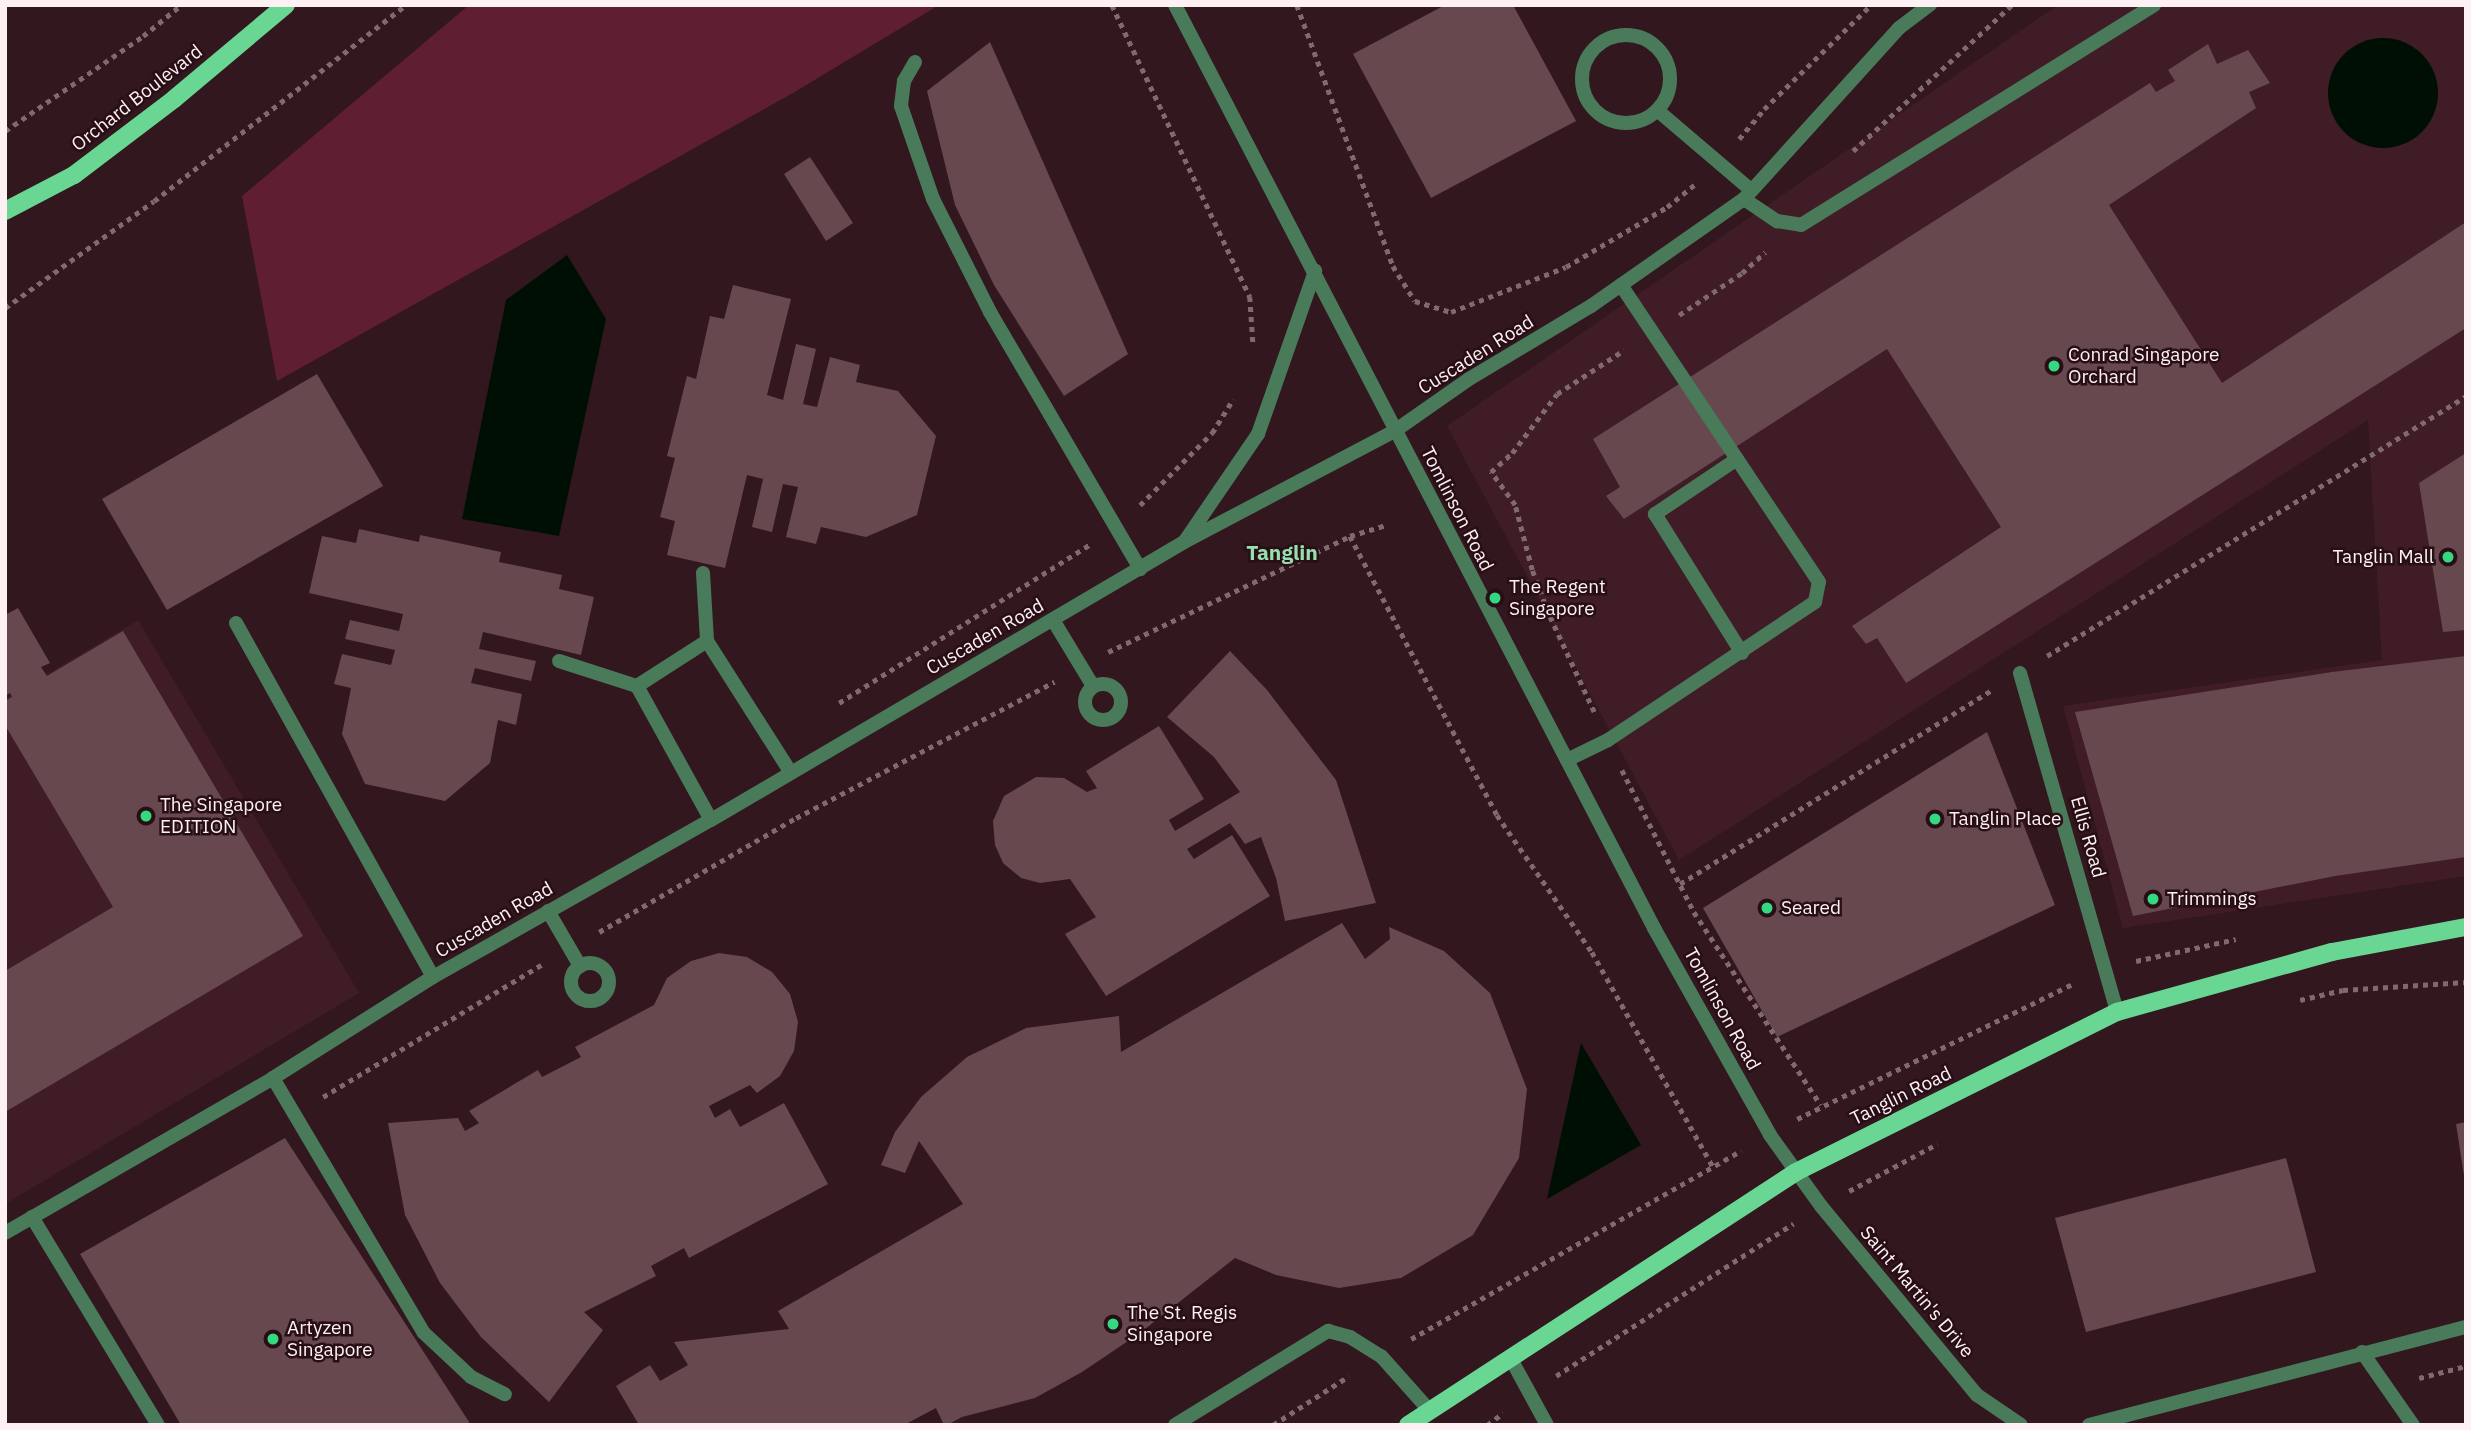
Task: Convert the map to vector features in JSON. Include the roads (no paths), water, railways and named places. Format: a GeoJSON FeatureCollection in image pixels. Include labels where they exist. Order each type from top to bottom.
{"type":"FeatureCollection","features":[{"type":"Feature","properties":{"kind":"main road","name":"Orchard Boulevard"},"geometry":{"type":"LineString","coordinates":[[5,211],[74,175],[174,99],[286,5]]}},
{"type":"Feature","properties":{"kind":"main road","name":"Tanglin Road"},"geometry":{"type":"LineString","coordinates":[[1408,1425],[1796,1172],[2117,1012],[2332,952],[2466,928]]}},
{"type":"Feature","properties":{"kind":"street","name":"Tomlinson Road"},"geometry":{"type":"LineString","coordinates":[[1175,5],[1654,928],[1770,1135],[1796,1172]]}},
{"type":"Feature","properties":{"kind":"street","name":"Cuscaden Road"},"geometry":{"type":"LineString","coordinates":[[5,1233],[273,1078],[432,977],[711,820],[1184,542],[1396,430],[1469,379],[1621,285],[1747,195],[1899,28],[1930,5]]}},
{"type":"Feature","properties":{"kind":"street"},"geometry":{"type":"LineString","coordinates":[[1657,110],[1777,220],[1801,225],[2154,5]]}},
{"type":"Feature","properties":{"kind":"street"},"geometry":{"type":"LineString","coordinates":[[1621,35],[1647,41],[1658,48],[1670,72],[1666,100],[1657,110],[1645,119],[1622,123],[1601,116],[1590,106],[1583,92],[1581,76],[1593,48],[1605,40],[1621,35]]}},
{"type":"Feature","properties":{"kind":"street"},"geometry":{"type":"LineString","coordinates":[[915,62],[904,81],[901,106],[933,200],[990,312],[1140,569]]}},
{"type":"Feature","properties":{"kind":"street"},"geometry":{"type":"LineString","coordinates":[[1184,542],[1258,434],[1315,271]]}},
{"type":"Feature","properties":{"kind":"street"},"geometry":{"type":"LineString","coordinates":[[1567,760],[1608,740],[1815,602],[1819,582],[1621,285]]}},
{"type":"Feature","properties":{"kind":"street"},"geometry":{"type":"LineString","coordinates":[[1737,459],[1655,514],[1742,653]]}},
{"type":"Feature","properties":{"kind":"street"},"geometry":{"type":"LineString","coordinates":[[702,573],[707,640],[791,773]]}},
{"type":"Feature","properties":{"kind":"street"},"geometry":{"type":"LineString","coordinates":[[1053,620],[1093,686]]}},
{"type":"Feature","properties":{"kind":"street"},"geometry":{"type":"LineString","coordinates":[[236,623],[432,977]]}},
{"type":"Feature","properties":{"kind":"street"},"geometry":{"type":"LineString","coordinates":[[638,686],[707,640]]}},
{"type":"Feature","properties":{"kind":"street"},"geometry":{"type":"LineString","coordinates":[[559,661],[638,686],[711,820]]}},
{"type":"Feature","properties":{"kind":"street","name":"Ellis Road"},"geometry":{"type":"LineString","coordinates":[[2020,673],[2117,1012]]}},
{"type":"Feature","properties":{"kind":"street"},"geometry":{"type":"LineString","coordinates":[[548,911],[580,966]]}},
{"type":"Feature","properties":{"kind":"street"},"geometry":{"type":"LineString","coordinates":[[273,1078],[424,1333],[471,1377],[505,1394]]}},
{"type":"Feature","properties":{"kind":"street","name":"Saint Martin's Drive"},"geometry":{"type":"LineString","coordinates":[[1796,1172],[1977,1395],[2021,1425]]}},
{"type":"Feature","properties":{"kind":"street"},"geometry":{"type":"LineString","coordinates":[[32,1217],[158,1425]]}},
{"type":"Feature","properties":{"kind":"street"},"geometry":{"type":"LineString","coordinates":[[2090,1425],[2466,1327]]}},
{"type":"Feature","properties":{"kind":"street"},"geometry":{"type":"LineString","coordinates":[[1175,1425],[1328,1331],[1350,1337],[1381,1356],[1430,1411]]}},
{"type":"Feature","properties":{"kind":"street"},"geometry":{"type":"LineString","coordinates":[[2362,1352],[2413,1425]]}},
{"type":"Feature","properties":{"kind":"street"},"geometry":{"type":"LineString","coordinates":[[1511,1359],[1547,1425]]}},
{"type":"Feature","properties":{"kind":"place","name":"Conrad Singapore Orchard"},"geometry":{"type":"Point","coordinates":[2054,366]}},
{"type":"Feature","properties":{"kind":"place","name":"Tanglin Mall"},"geometry":{"type":"Point","coordinates":[2448,557]}},
{"type":"Feature","properties":{"kind":"place","name":"The Regent Singapore"},"geometry":{"type":"Point","coordinates":[1495,598]}},
{"type":"Feature","properties":{"kind":"place","name":"The Singapore EDITION"},"geometry":{"type":"Point","coordinates":[146,816]}},
{"type":"Feature","properties":{"kind":"place","name":"Tanglin Place"},"geometry":{"type":"Point","coordinates":[1935,819]}},
{"type":"Feature","properties":{"kind":"place","name":"Trimmings"},"geometry":{"type":"Point","coordinates":[2153,899]}},
{"type":"Feature","properties":{"kind":"place","name":"Seared"},"geometry":{"type":"Point","coordinates":[1767,908]}},
{"type":"Feature","properties":{"kind":"place","name":"The St. Regis Singapore"},"geometry":{"type":"Point","coordinates":[1113,1324]}},
{"type":"Feature","properties":{"kind":"place","name":"Artyzen Singapore"},"geometry":{"type":"Point","coordinates":[273,1339]}},
{"type":"Feature","properties":{"kind":"district","name":"Tanglin"},"geometry":{"type":"Point","coordinates":[1282,552]}}]}
